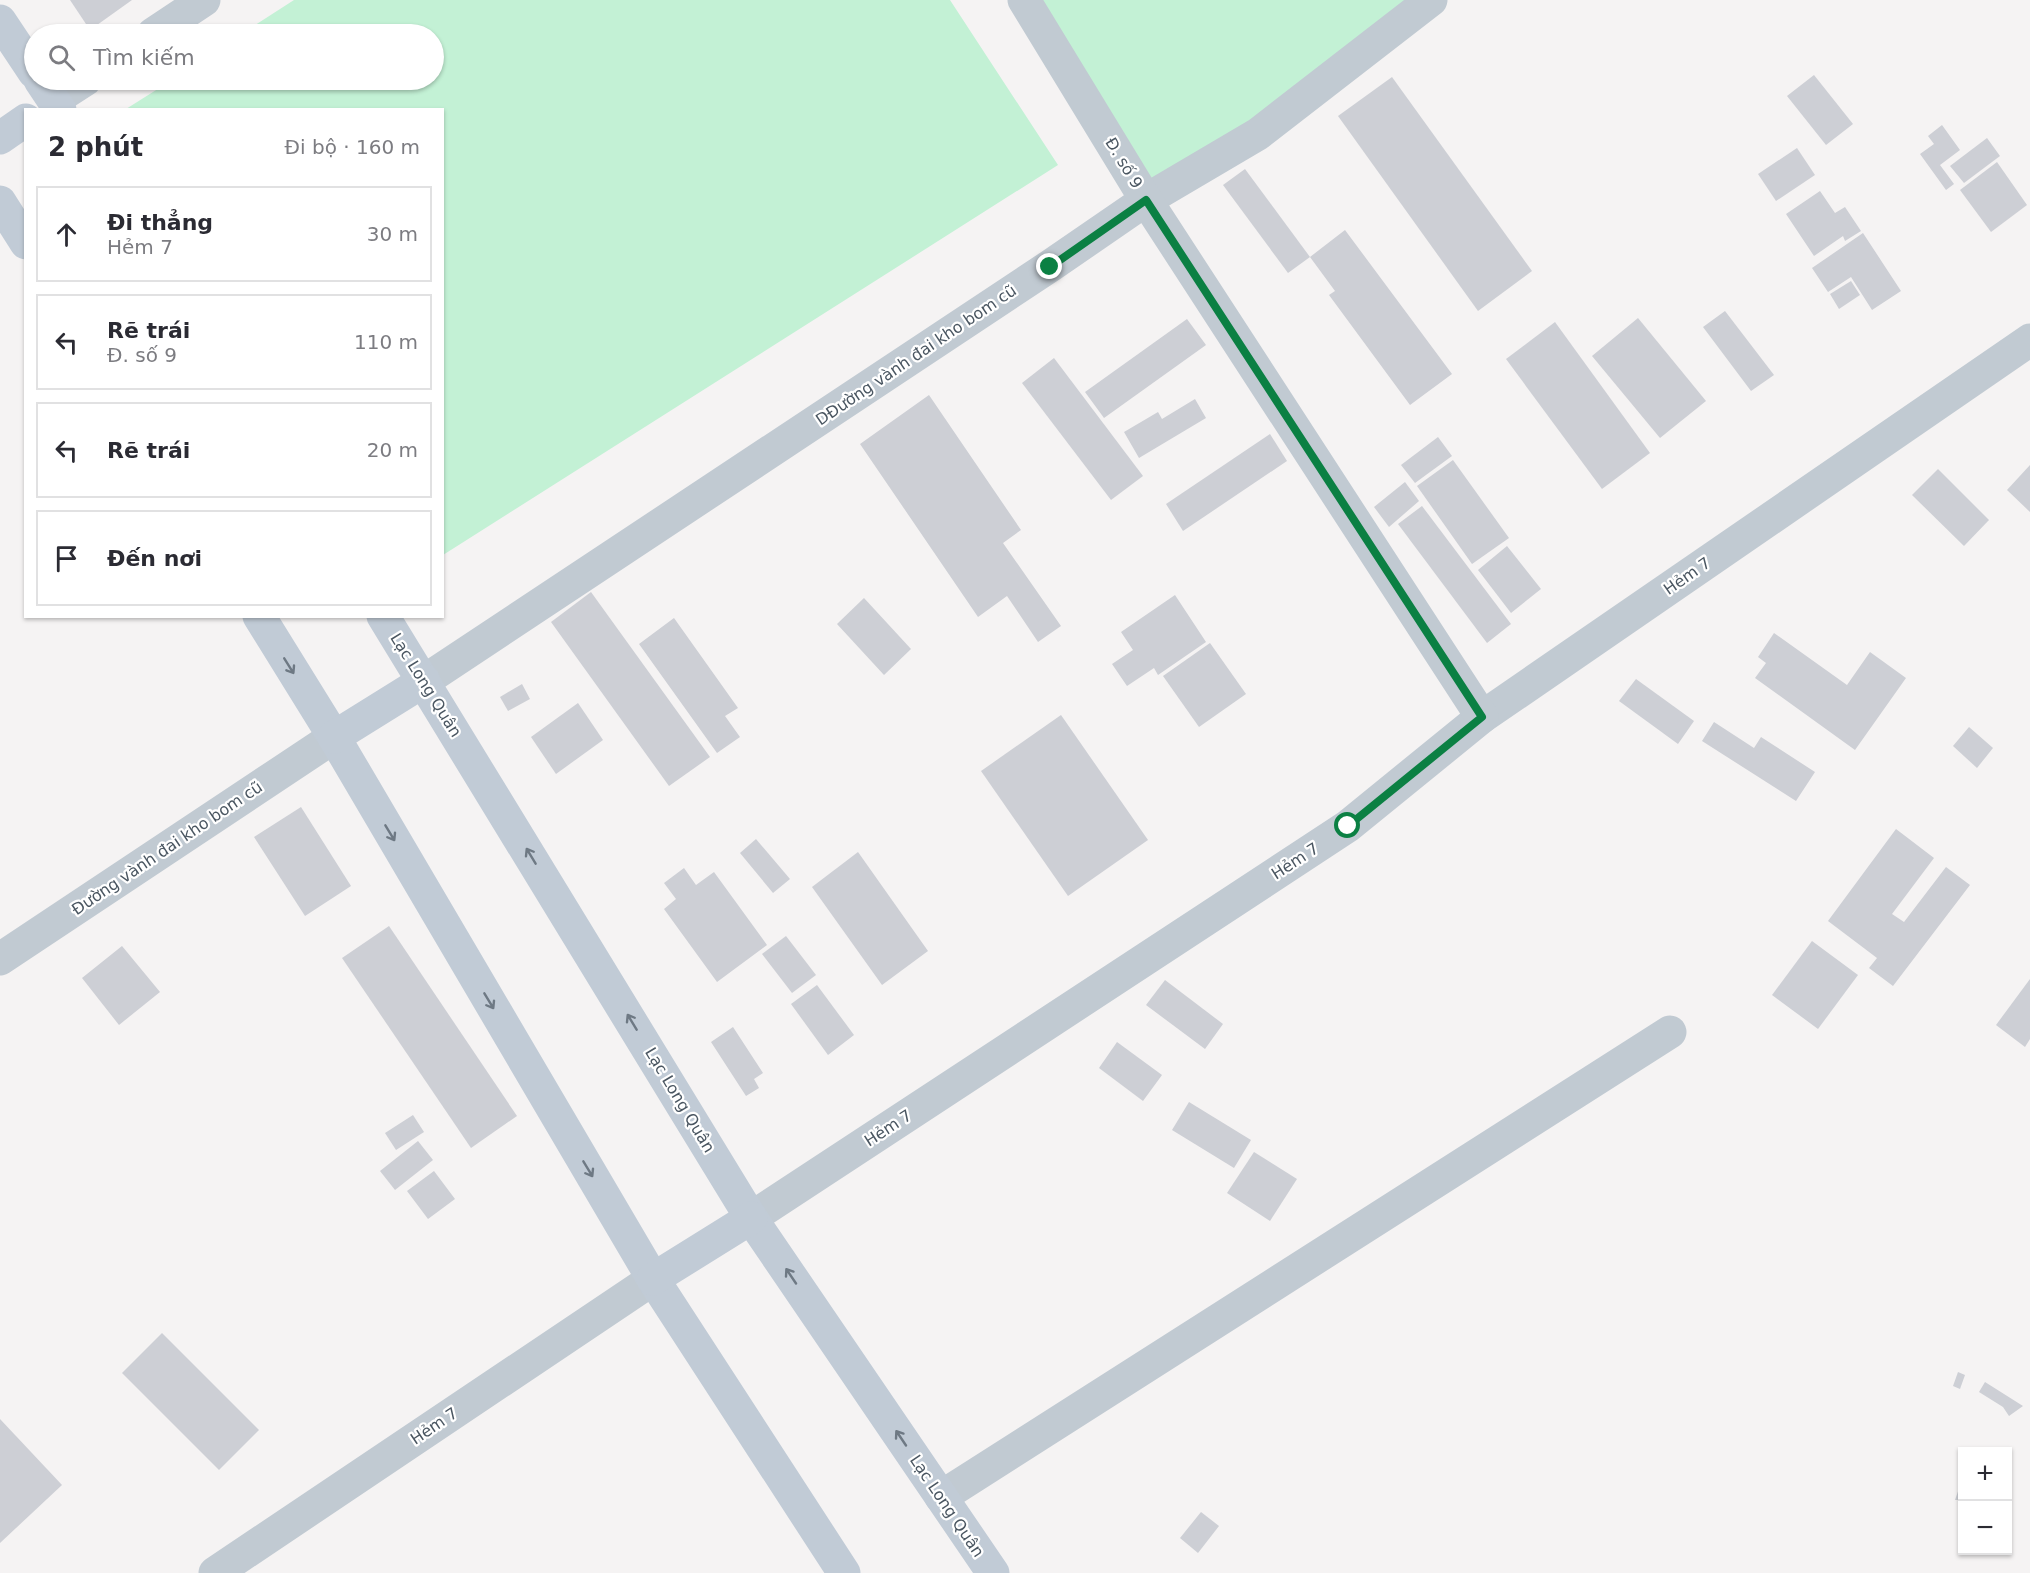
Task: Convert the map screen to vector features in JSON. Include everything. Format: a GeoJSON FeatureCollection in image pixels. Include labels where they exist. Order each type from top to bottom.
{"type":"FeatureCollection","features":[{"type":"Feature","properties":{"kind":"main road"},"geometry":{"type":"LineString","coordinates":[[0,21],[24,57]]}},
{"type":"Feature","properties":{"kind":"main road"},"geometry":{"type":"LineString","coordinates":[[0,138],[24,121]]}},
{"type":"Feature","properties":{"kind":"main road"},"geometry":{"type":"LineString","coordinates":[[0,202],[24,240]]}},
{"type":"Feature","properties":{"kind":"main road"},"geometry":{"type":"LineString","coordinates":[[259,618],[334,737],[653,1279],[844,1573]]}},
{"type":"Feature","properties":{"kind":"main road","name":"Lạc Long Quân"},"geometry":{"type":"LineString","coordinates":[[384,618],[751,1218],[993,1573]]}},
{"type":"Feature","properties":{"kind":"main road"},"geometry":{"type":"LineString","coordinates":[[334,737],[424,681]]}},
{"type":"Feature","properties":{"kind":"main road"},"geometry":{"type":"LineString","coordinates":[[653,1279],[751,1218]]}},
{"type":"Feature","properties":{"kind":"street"},"geometry":{"type":"LineString","coordinates":[[168,24],[204,0]]}},
{"type":"Feature","properties":{"kind":"street","name":"Đ. số 9"},"geometry":{"type":"LineString","coordinates":[[1024,0],[1146,200],[1482,717]]}},
{"type":"Feature","properties":{"kind":"street","name":"DĐường vành đai kho bom cũ"},"geometry":{"type":"LineString","coordinates":[[424,681],[1050,267],[1146,200],[1258,134],[1431,0]]}},
{"type":"Feature","properties":{"kind":"street"},"geometry":{"type":"LineString","coordinates":[[48,100],[66,90]]}},
{"type":"Feature","properties":{"kind":"street","name":"Hẻm 7"},"geometry":{"type":"LineString","coordinates":[[751,1218],[1348,826],[1482,717],[2030,340]]}},
{"type":"Feature","properties":{"kind":"street","name":"Đường vành đai kho bom cũ"},"geometry":{"type":"LineString","coordinates":[[0,959],[334,737]]}},
{"type":"Feature","properties":{"kind":"street"},"geometry":{"type":"LineString","coordinates":[[941,1497],[1670,1032]]}},
{"type":"Feature","properties":{"kind":"street","name":"Hẻm 7"},"geometry":{"type":"LineString","coordinates":[[215,1573],[653,1279]]}},
{"type":"Feature","properties":{"kind":"green space"},"geometry":{"type":"Polygon","coordinates":[[[294,0],[950,0],[1058,165],[444,554],[444,108],[128,108],[156,90],[444,90],[444,24],[257,24],[294,0]]]}},
{"type":"Feature","properties":{"kind":"green space"},"geometry":{"type":"Polygon","coordinates":[[[1024,0],[1438,0],[1146,200],[1024,0]]]}},
{"type":"Feature","properties":{"kind":"building"},"geometry":{"type":"Polygon","coordinates":[[[70,0],[132,0],[98,24],[86,24],[70,0]]]}},
{"type":"Feature","properties":{"kind":"building"},"geometry":{"type":"Polygon","coordinates":[[[1814,75],[1853,124],[1826,145],[1787,96],[1814,75]]]}},
{"type":"Feature","properties":{"kind":"building"},"geometry":{"type":"Polygon","coordinates":[[[1392,77],[1532,271],[1478,311],[1338,116],[1392,77]]]}},
{"type":"Feature","properties":{"kind":"building"},"geometry":{"type":"Polygon","coordinates":[[[1942,125],[1960,150],[1940,165],[1954,184],[1946,190],[1920,154],[1934,144],[1928,136],[1942,125]]]}},
{"type":"Feature","properties":{"kind":"building"},"geometry":{"type":"Polygon","coordinates":[[[1987,138],[2000,156],[1964,183],[1950,166],[1987,138]]]}},
{"type":"Feature","properties":{"kind":"building"},"geometry":{"type":"Polygon","coordinates":[[[1797,148],[1815,175],[1776,201],[1758,174],[1797,148]]]}},
{"type":"Feature","properties":{"kind":"building"},"geometry":{"type":"Polygon","coordinates":[[[1997,162],[2027,205],[1991,232],[1960,190],[1997,162]]]}},
{"type":"Feature","properties":{"kind":"building"},"geometry":{"type":"Polygon","coordinates":[[[1245,169],[1310,257],[1288,273],[1223,185],[1245,169]]]}},
{"type":"Feature","properties":{"kind":"building"},"geometry":{"type":"Polygon","coordinates":[[[1820,191],[1835,213],[1845,207],[1861,231],[1845,241],[1843,236],[1814,256],[1786,214],[1820,191]]]}},
{"type":"Feature","properties":{"kind":"building"},"geometry":{"type":"Polygon","coordinates":[[[1345,230],[1452,374],[1410,405],[1329,295],[1335,291],[1310,257],[1345,230]]]}},
{"type":"Feature","properties":{"kind":"building"},"geometry":{"type":"Polygon","coordinates":[[[1863,233],[1901,291],[1872,310],[1851,277],[1828,292],[1812,268],[1863,233]]]}},
{"type":"Feature","properties":{"kind":"building"},"geometry":{"type":"Polygon","coordinates":[[[1851,281],[1860,295],[1839,309],[1830,294],[1851,281]]]}},
{"type":"Feature","properties":{"kind":"building"},"geometry":{"type":"Polygon","coordinates":[[[1725,311],[1774,375],[1751,391],[1703,327],[1725,311]]]}},
{"type":"Feature","properties":{"kind":"building"},"geometry":{"type":"Polygon","coordinates":[[[1638,318],[1706,401],[1660,438],[1592,356],[1638,318]]]}},
{"type":"Feature","properties":{"kind":"building"},"geometry":{"type":"Polygon","coordinates":[[[1187,319],[1206,345],[1104,418],[1085,392],[1187,319]]]}},
{"type":"Feature","properties":{"kind":"building"},"geometry":{"type":"Polygon","coordinates":[[[1555,322],[1650,453],[1602,489],[1506,359],[1555,322]]]}},
{"type":"Feature","properties":{"kind":"building"},"geometry":{"type":"Polygon","coordinates":[[[1054,358],[1143,476],[1111,500],[1022,383],[1054,358]]]}},
{"type":"Feature","properties":{"kind":"building"},"geometry":{"type":"Polygon","coordinates":[[[929,395],[1021,530],[1003,543],[1061,626],[1038,642],[1007,596],[978,617],[860,444],[929,395]]]}},
{"type":"Feature","properties":{"kind":"building"},"geometry":{"type":"Polygon","coordinates":[[[1195,399],[1206,418],[1139,458],[1124,432],[1158,412],[1162,419],[1195,399]]]}},
{"type":"Feature","properties":{"kind":"building"},"geometry":{"type":"Polygon","coordinates":[[[1270,434],[1287,461],[1183,531],[1166,504],[1270,434]]]}},
{"type":"Feature","properties":{"kind":"building"},"geometry":{"type":"Polygon","coordinates":[[[1438,437],[1452,456],[1415,483],[1401,465],[1438,437]]]}},
{"type":"Feature","properties":{"kind":"building"},"geometry":{"type":"Polygon","coordinates":[[[1453,460],[1509,538],[1472,564],[1417,486],[1453,460]]]}},
{"type":"Feature","properties":{"kind":"building"},"geometry":{"type":"Polygon","coordinates":[[[2030,465],[2030,512],[2007,490],[2030,465]]]}},
{"type":"Feature","properties":{"kind":"building"},"geometry":{"type":"Polygon","coordinates":[[[1938,469],[1989,520],[1964,546],[1912,495],[1938,469]]]}},
{"type":"Feature","properties":{"kind":"building"},"geometry":{"type":"Polygon","coordinates":[[[1405,482],[1419,501],[1389,527],[1374,507],[1405,482]]]}},
{"type":"Feature","properties":{"kind":"building"},"geometry":{"type":"Polygon","coordinates":[[[1422,506],[1511,624],[1487,643],[1398,524],[1422,506]]]}},
{"type":"Feature","properties":{"kind":"building"},"geometry":{"type":"Polygon","coordinates":[[[1507,546],[1541,589],[1511,613],[1478,570],[1507,546]]]}},
{"type":"Feature","properties":{"kind":"building"},"geometry":{"type":"Polygon","coordinates":[[[591,592],[710,757],[669,786],[551,622],[591,592]]]}},
{"type":"Feature","properties":{"kind":"building"},"geometry":{"type":"Polygon","coordinates":[[[1175,595],[1206,642],[1158,675],[1154,668],[1127,686],[1112,664],[1133,650],[1121,632],[1175,595]]]}},
{"type":"Feature","properties":{"kind":"building"},"geometry":{"type":"Polygon","coordinates":[[[864,598],[911,649],[884,675],[837,624],[864,598]]]}},
{"type":"Feature","properties":{"kind":"building"},"geometry":{"type":"Polygon","coordinates":[[[674,618],[738,708],[725,716],[740,737],[717,753],[639,644],[674,618]]]}},
{"type":"Feature","properties":{"kind":"building"},"geometry":{"type":"Polygon","coordinates":[[[1774,633],[1847,685],[1870,652],[1906,678],[1855,750],[1755,678],[1766,663],[1758,657],[1774,633]]]}},
{"type":"Feature","properties":{"kind":"building"},"geometry":{"type":"Polygon","coordinates":[[[1210,643],[1246,694],[1199,727],[1163,676],[1210,643]]]}},
{"type":"Feature","properties":{"kind":"building"},"geometry":{"type":"Polygon","coordinates":[[[1636,679],[1694,721],[1678,744],[1619,701],[1636,679]]]}},
{"type":"Feature","properties":{"kind":"building"},"geometry":{"type":"Polygon","coordinates":[[[522,684],[530,699],[508,711],[500,697],[522,684]]]}},
{"type":"Feature","properties":{"kind":"building"},"geometry":{"type":"Polygon","coordinates":[[[578,703],[603,740],[556,774],[531,737],[578,703]]]}},
{"type":"Feature","properties":{"kind":"building"},"geometry":{"type":"Polygon","coordinates":[[[1061,715],[1148,840],[1068,896],[981,771],[1061,715]]]}},
{"type":"Feature","properties":{"kind":"building"},"geometry":{"type":"Polygon","coordinates":[[[1714,722],[1754,748],[1761,737],[1815,772],[1796,801],[1702,741],[1714,722]]]}},
{"type":"Feature","properties":{"kind":"building"},"geometry":{"type":"Polygon","coordinates":[[[1969,727],[1993,748],[1977,768],[1953,746],[1969,727]]]}},
{"type":"Feature","properties":{"kind":"building"},"geometry":{"type":"Polygon","coordinates":[[[301,807],[351,886],[305,916],[254,837],[301,807]]]}},
{"type":"Feature","properties":{"kind":"building"},"geometry":{"type":"Polygon","coordinates":[[[1896,829],[1934,858],[1892,914],[1904,922],[1946,867],[1970,885],[1893,986],[1869,968],[1877,958],[1828,921],[1896,829]]]}},
{"type":"Feature","properties":{"kind":"building"},"geometry":{"type":"Polygon","coordinates":[[[756,839],[790,879],[773,893],[740,853],[756,839]]]}},
{"type":"Feature","properties":{"kind":"building"},"geometry":{"type":"Polygon","coordinates":[[[858,852],[928,951],[882,985],[812,887],[858,852]]]}},
{"type":"Feature","properties":{"kind":"building"},"geometry":{"type":"Polygon","coordinates":[[[684,868],[696,885],[714,872],[767,945],[717,982],[664,909],[676,899],[664,883],[684,868]]]}},
{"type":"Feature","properties":{"kind":"building"},"geometry":{"type":"Polygon","coordinates":[[[389,926],[517,1116],[471,1148],[342,958],[389,926]]]}},
{"type":"Feature","properties":{"kind":"building"},"geometry":{"type":"Polygon","coordinates":[[[786,936],[816,975],[792,993],[762,954],[786,936]]]}},
{"type":"Feature","properties":{"kind":"building"},"geometry":{"type":"Polygon","coordinates":[[[1812,941],[1858,975],[1818,1029],[1772,995],[1812,941]]]}},
{"type":"Feature","properties":{"kind":"building"},"geometry":{"type":"Polygon","coordinates":[[[122,946],[160,992],[119,1025],[82,978],[122,946]]]}},
{"type":"Feature","properties":{"kind":"building"},"geometry":{"type":"Polygon","coordinates":[[[2030,979],[2030,1039],[2025,1047],[1996,1025],[2030,979]]]}},
{"type":"Feature","properties":{"kind":"building"},"geometry":{"type":"Polygon","coordinates":[[[1165,980],[1223,1024],[1205,1049],[1146,1005],[1165,980]]]}},
{"type":"Feature","properties":{"kind":"building"},"geometry":{"type":"Polygon","coordinates":[[[817,985],[854,1035],[828,1055],[791,1004],[817,985]]]}},
{"type":"Feature","properties":{"kind":"building"},"geometry":{"type":"Polygon","coordinates":[[[733,1027],[763,1073],[754,1079],[759,1088],[746,1096],[711,1042],[733,1027]]]}},
{"type":"Feature","properties":{"kind":"building"},"geometry":{"type":"Polygon","coordinates":[[[1117,1042],[1162,1075],[1143,1101],[1099,1068],[1117,1042]]]}},
{"type":"Feature","properties":{"kind":"building"},"geometry":{"type":"Polygon","coordinates":[[[1189,1102],[1251,1140],[1234,1168],[1172,1130],[1189,1102]]]}},
{"type":"Feature","properties":{"kind":"building"},"geometry":{"type":"Polygon","coordinates":[[[413,1115],[424,1132],[396,1150],[385,1133],[413,1115]]]}},
{"type":"Feature","properties":{"kind":"building"},"geometry":{"type":"Polygon","coordinates":[[[418,1141],[433,1160],[395,1190],[380,1171],[418,1141]]]}},
{"type":"Feature","properties":{"kind":"building"},"geometry":{"type":"Polygon","coordinates":[[[1254,1152],[1297,1179],[1270,1221],[1227,1193],[1254,1152]]]}},
{"type":"Feature","properties":{"kind":"building"},"geometry":{"type":"Polygon","coordinates":[[[434,1171],[455,1199],[428,1219],[407,1191],[434,1171]]]}},
{"type":"Feature","properties":{"kind":"building"},"geometry":{"type":"Polygon","coordinates":[[[162,1333],[259,1430],[219,1470],[122,1373],[162,1333]]]}},
{"type":"Feature","properties":{"kind":"building"},"geometry":{"type":"Polygon","coordinates":[[[1958,1372],[1965,1375],[1960,1389],[1953,1386],[1958,1372]]]}},
{"type":"Feature","properties":{"kind":"building"},"geometry":{"type":"Polygon","coordinates":[[[1985,1382],[2023,1406],[2009,1416],[2003,1407],[1979,1392],[1985,1382]]]}},
{"type":"Feature","properties":{"kind":"building"},"geometry":{"type":"Polygon","coordinates":[[[0,1419],[62,1485],[0,1543],[0,1419]]]}},
{"type":"Feature","properties":{"kind":"building"},"geometry":{"type":"Polygon","coordinates":[[[1201,1512],[1219,1526],[1198,1553],[1180,1538],[1201,1512]]]}},
{"type":"Feature","properties":{"kind":"route"},"geometry":{"type":"LineString","coordinates":[[1050,267],[1146,200],[1482,717],[1348,826]]}}]}
